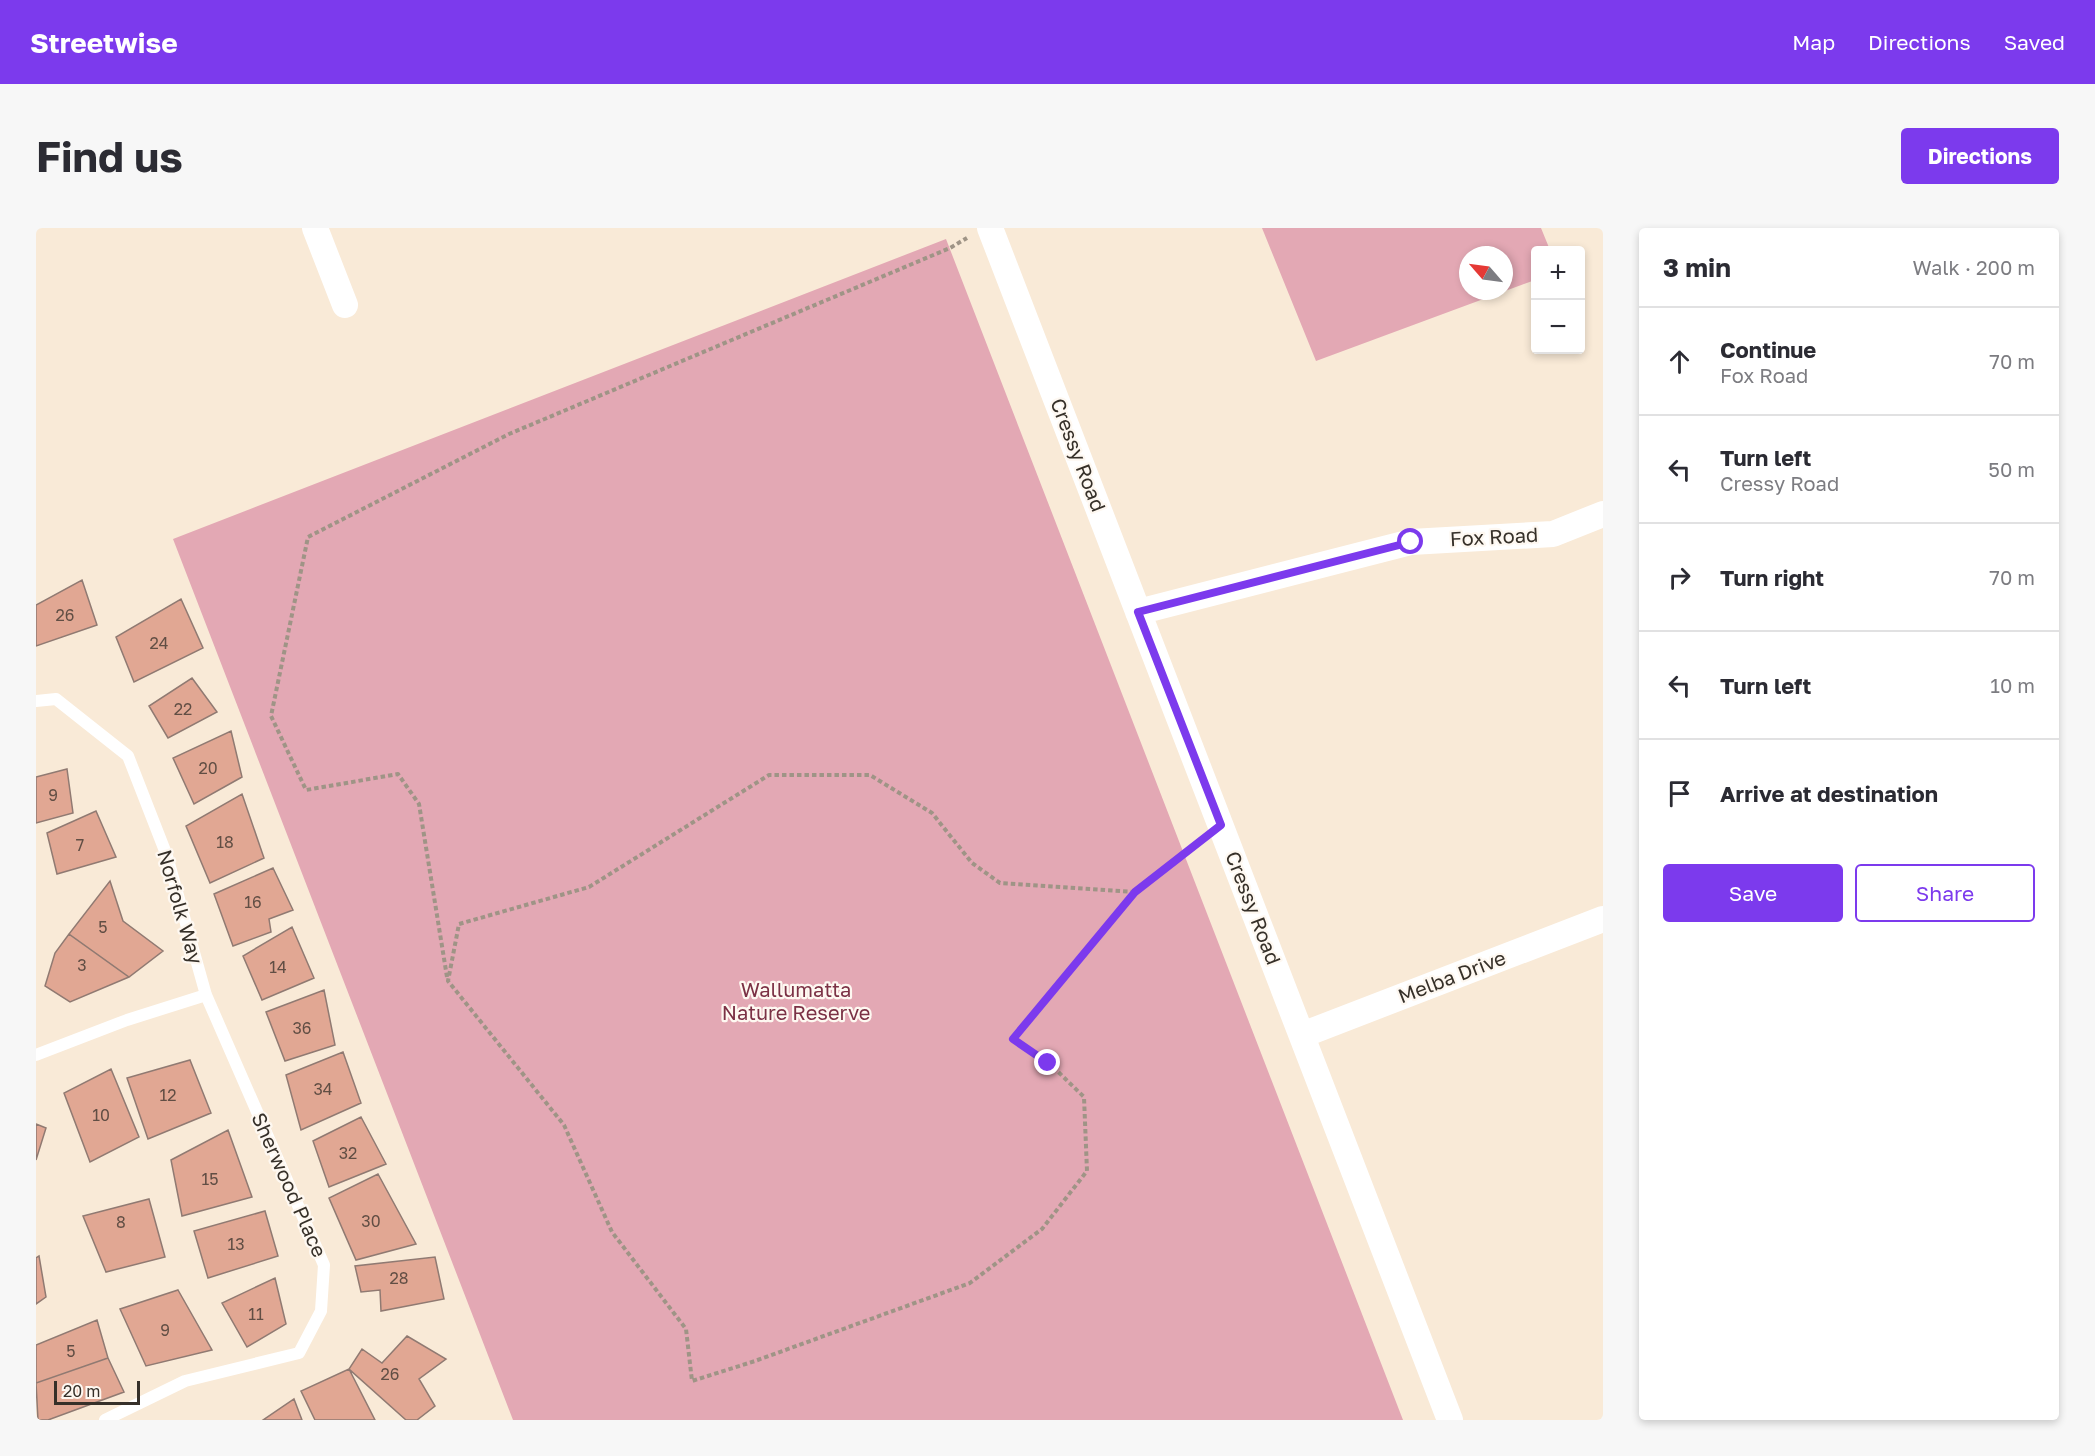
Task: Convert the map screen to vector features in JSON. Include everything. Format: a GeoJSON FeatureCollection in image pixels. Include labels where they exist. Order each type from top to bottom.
{"type":"FeatureCollection","features":[{"type":"Feature","properties":{"kind":"street"},"geometry":{"type":"LineString","coordinates":[[315,228],[345,305]]}},
{"type":"Feature","properties":{"kind":"street","name":"Cressy Road"},"geometry":{"type":"LineString","coordinates":[[982,230],[1138,612],[1450,1420]]}},
{"type":"Feature","properties":{"kind":"street","name":"Fox Road"},"geometry":{"type":"LineString","coordinates":[[1138,612],[1411,542],[1553,534],[1603,514]]}},
{"type":"Feature","properties":{"kind":"street","name":"Melba Drive"},"geometry":{"type":"LineString","coordinates":[[1302,1035],[1603,919]]}},
{"type":"Feature","properties":{"kind":"lane","name":"Norfolk Way"},"geometry":{"type":"LineString","coordinates":[[36,702],[56,699],[128,756],[167,856],[206,995]]}},
{"type":"Feature","properties":{"kind":"lane"},"geometry":{"type":"LineString","coordinates":[[36,1055],[128,1020],[206,995]]}},
{"type":"Feature","properties":{"kind":"lane","name":"Sherwood Place"},"geometry":{"type":"LineString","coordinates":[[105,1420],[185,1381],[299,1353],[321,1311],[324,1265],[206,995]]}},
{"type":"Feature","properties":{"kind":"path"},"geometry":{"type":"LineString","coordinates":[[982,230],[950,248],[509,434],[308,537],[271,716],[306,790],[398,774],[414,796],[418,804],[448,981],[564,1125],[612,1232],[686,1329],[692,1381],[755,1361],[970,1282],[1042,1229],[1087,1171],[1084,1096],[1048,1063],[1013,1039],[1135,892],[1221,825]]}},
{"type":"Feature","properties":{"kind":"path"},"geometry":{"type":"LineString","coordinates":[[448,981],[459,924],[589,887],[769,775],[870,775],[932,813],[972,863],[1000,883],[1135,892]]}},
{"type":"Feature","properties":{"kind":"green space"},"geometry":{"type":"Polygon","coordinates":[[[1262,228],[1541,228],[1548,246],[1531,246],[1531,281],[1513,288],[1513,246],[1459,246],[1459,300],[1481,300],[1316,361],[1262,228]]]}},
{"type":"Feature","properties":{"kind":"green space","name":"Wallumatta Nature Reserve"},"geometry":{"type":"Polygon","coordinates":[[[946,239],[1403,1420],[513,1420],[173,539],[946,239]]]}},
{"type":"Feature","properties":{"kind":"building"},"geometry":{"type":"Polygon","coordinates":[[[82,580],[97,625],[36,646],[36,605],[82,580]]]}},
{"type":"Feature","properties":{"kind":"building"},"geometry":{"type":"Polygon","coordinates":[[[181,599],[203,648],[134,682],[116,637],[181,599]]]}},
{"type":"Feature","properties":{"kind":"building"},"geometry":{"type":"Polygon","coordinates":[[[192,678],[217,712],[168,738],[149,706],[192,678]]]}},
{"type":"Feature","properties":{"kind":"building"},"geometry":{"type":"Polygon","coordinates":[[[231,731],[242,777],[194,804],[173,758],[231,731]]]}},
{"type":"Feature","properties":{"kind":"building"},"geometry":{"type":"Polygon","coordinates":[[[67,769],[73,813],[36,823],[36,777],[67,769]]]}},
{"type":"Feature","properties":{"kind":"building"},"geometry":{"type":"Polygon","coordinates":[[[242,794],[264,858],[210,883],[186,826],[242,794]]]}},
{"type":"Feature","properties":{"kind":"building"},"geometry":{"type":"Polygon","coordinates":[[[96,811],[116,857],[57,874],[47,833],[96,811]]]}},
{"type":"Feature","properties":{"kind":"building"},"geometry":{"type":"Polygon","coordinates":[[[273,868],[293,910],[269,919],[271,932],[233,946],[214,894],[273,868]]]}},
{"type":"Feature","properties":{"kind":"building"},"geometry":{"type":"Polygon","coordinates":[[[110,881],[123,921],[163,951],[129,977],[69,934],[110,881]]]}},
{"type":"Feature","properties":{"kind":"building"},"geometry":{"type":"Polygon","coordinates":[[[292,927],[314,978],[262,1000],[243,956],[292,927]]]}},
{"type":"Feature","properties":{"kind":"building"},"geometry":{"type":"Polygon","coordinates":[[[69,934],[129,977],[70,1002],[45,986],[55,953],[69,934]]]}},
{"type":"Feature","properties":{"kind":"building"},"geometry":{"type":"Polygon","coordinates":[[[324,990],[335,1045],[285,1061],[266,1012],[324,990]]]}},
{"type":"Feature","properties":{"kind":"building"},"geometry":{"type":"Polygon","coordinates":[[[343,1052],[361,1103],[301,1130],[286,1075],[343,1052]]]}},
{"type":"Feature","properties":{"kind":"building"},"geometry":{"type":"Polygon","coordinates":[[[190,1060],[211,1113],[148,1139],[127,1078],[190,1060]]]}},
{"type":"Feature","properties":{"kind":"building"},"geometry":{"type":"Polygon","coordinates":[[[111,1069],[139,1137],[90,1162],[64,1093],[111,1069]]]}},
{"type":"Feature","properties":{"kind":"building"},"geometry":{"type":"Polygon","coordinates":[[[361,1117],[386,1164],[329,1187],[313,1141],[361,1117]]]}},
{"type":"Feature","properties":{"kind":"building"},"geometry":{"type":"Polygon","coordinates":[[[36,1124],[46,1128],[36,1160],[36,1124]]]}},
{"type":"Feature","properties":{"kind":"building"},"geometry":{"type":"Polygon","coordinates":[[[228,1130],[252,1197],[182,1216],[171,1160],[228,1130]]]}},
{"type":"Feature","properties":{"kind":"building"},"geometry":{"type":"Polygon","coordinates":[[[378,1174],[416,1244],[356,1260],[329,1198],[378,1174]]]}},
{"type":"Feature","properties":{"kind":"building"},"geometry":{"type":"Polygon","coordinates":[[[149,1199],[165,1257],[106,1272],[83,1216],[149,1199]]]}},
{"type":"Feature","properties":{"kind":"building"},"geometry":{"type":"Polygon","coordinates":[[[265,1211],[278,1256],[208,1278],[194,1231],[265,1211]]]}},
{"type":"Feature","properties":{"kind":"building"},"geometry":{"type":"Polygon","coordinates":[[[39,1256],[46,1297],[36,1304],[36,1258],[39,1256]]]}},
{"type":"Feature","properties":{"kind":"building"},"geometry":{"type":"Polygon","coordinates":[[[435,1257],[444,1299],[381,1311],[380,1290],[361,1292],[355,1266],[435,1257]]]}},
{"type":"Feature","properties":{"kind":"building"},"geometry":{"type":"Polygon","coordinates":[[[275,1278],[286,1324],[247,1347],[222,1303],[275,1278]]]}},
{"type":"Feature","properties":{"kind":"building"},"geometry":{"type":"Polygon","coordinates":[[[178,1290],[212,1350],[146,1366],[120,1309],[178,1290]]]}},
{"type":"Feature","properties":{"kind":"building"},"geometry":{"type":"Polygon","coordinates":[[[97,1320],[108,1358],[36,1383],[36,1345],[97,1320]]]}},
{"type":"Feature","properties":{"kind":"building"},"geometry":{"type":"Polygon","coordinates":[[[407,1336],[446,1359],[419,1379],[435,1406],[417,1420],[406,1420],[349,1369],[362,1349],[382,1363],[407,1336]]]}},
{"type":"Feature","properties":{"kind":"building"},"geometry":{"type":"Polygon","coordinates":[[[108,1358],[124,1392],[48,1420],[38,1420],[36,1383],[108,1358]]]}},
{"type":"Feature","properties":{"kind":"building"},"geometry":{"type":"Polygon","coordinates":[[[349,1369],[375,1420],[315,1420],[301,1391],[349,1369]]]}},
{"type":"Feature","properties":{"kind":"building"},"geometry":{"type":"Polygon","coordinates":[[[294,1399],[302,1420],[263,1420],[294,1399]]]}},
{"type":"Feature","properties":{"kind":"route"},"geometry":{"type":"LineString","coordinates":[[1048,1063],[1013,1039],[1135,892],[1221,825],[1138,612],[1411,542]]}}]}
